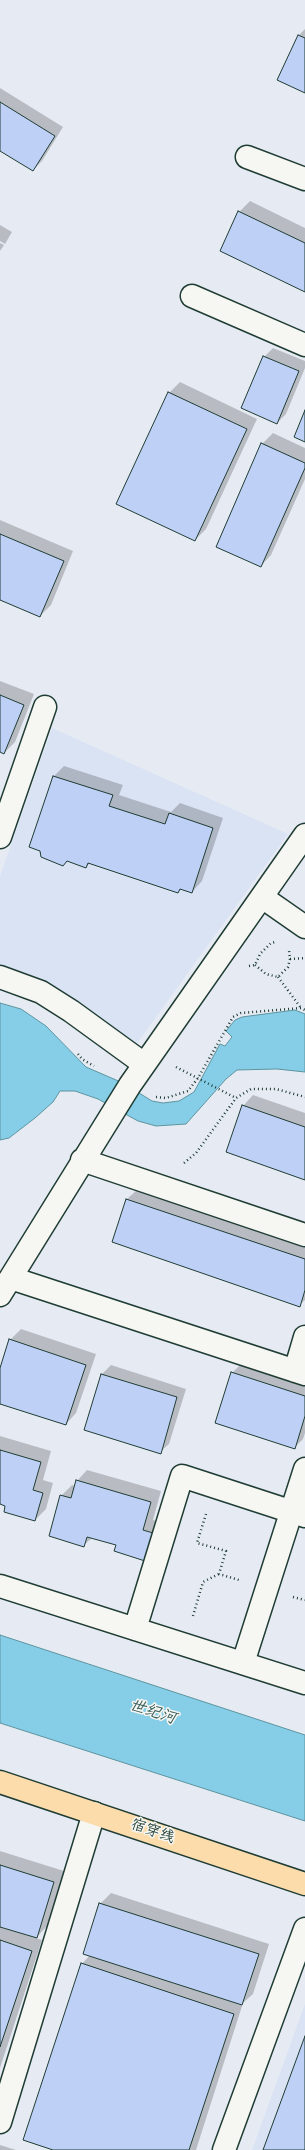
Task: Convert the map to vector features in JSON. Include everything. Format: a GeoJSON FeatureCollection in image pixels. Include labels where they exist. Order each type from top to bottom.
{"type":"FeatureCollection","features":[{"type":"Feature","properties":{"kind":"main road","name":"宿穿线"},"geometry":{"type":"LineString","coordinates":[[0,1782],[305,1884]]}},
{"type":"Feature","properties":{"kind":"street"},"geometry":{"type":"LineString","coordinates":[[247,156],[305,179]]}},
{"type":"Feature","properties":{"kind":"street"},"geometry":{"type":"LineString","coordinates":[[192,296],[305,345]]}},
{"type":"Feature","properties":{"kind":"street"},"geometry":{"type":"LineString","coordinates":[[0,837],[6,800],[46,707]]}},
{"type":"Feature","properties":{"kind":"street"},"geometry":{"type":"LineString","coordinates":[[305,835],[144,1064],[82,1160],[5,1287],[300,1372],[305,1337]]}},
{"type":"Feature","properties":{"kind":"street"},"geometry":{"type":"LineString","coordinates":[[262,897],[305,927]]}},
{"type":"Feature","properties":{"kind":"street"},"geometry":{"type":"LineString","coordinates":[[0,976],[41,992],[71,1011],[144,1064]]}},
{"type":"Feature","properties":{"kind":"street"},"geometry":{"type":"LineString","coordinates":[[82,1160],[305,1235]]}},
{"type":"Feature","properties":{"kind":"street"},"geometry":{"type":"LineString","coordinates":[[243,1663],[267,1588],[298,1514],[305,1469]]}},
{"type":"Feature","properties":{"kind":"street"},"geometry":{"type":"LineString","coordinates":[[135,1629],[182,1476],[298,1514]]}},
{"type":"Feature","properties":{"kind":"street"},"geometry":{"type":"LineString","coordinates":[[0,1586],[305,1683]]}},
{"type":"Feature","properties":{"kind":"street"},"geometry":{"type":"LineString","coordinates":[[0,2122],[94,1813]]}},
{"type":"Feature","properties":{"kind":"street"},"geometry":{"type":"LineString","coordinates":[[224,2150],[305,1929]]}},
{"type":"Feature","properties":{"kind":"path"},"geometry":{"type":"LineString","coordinates":[[255,966],[260,954],[271,943],[280,942]]}},
{"type":"Feature","properties":{"kind":"path"},"geometry":{"type":"LineString","coordinates":[[278,977],[288,967],[290,959],[289,949],[284,945]]}},
{"type":"Feature","properties":{"kind":"path"},"geometry":{"type":"LineString","coordinates":[[290,959],[305,958]]}},
{"type":"Feature","properties":{"kind":"path"},"geometry":{"type":"LineString","coordinates":[[213,967],[255,966],[266,974],[278,977],[301,1008]]}},
{"type":"Feature","properties":{"kind":"path"},"geometry":{"type":"LineString","coordinates":[[201,1080],[236,1098]]}},
{"type":"Feature","properties":{"kind":"path"},"geometry":{"type":"LineString","coordinates":[[154,1184],[180,1167],[196,1153],[236,1098],[251,1089],[276,1089],[305,1097]]}},
{"type":"Feature","properties":{"kind":"path"},"geometry":{"type":"LineString","coordinates":[[215,1487],[197,1543],[226,1551],[219,1574]]}},
{"type":"Feature","properties":{"kind":"path"},"geometry":{"type":"LineString","coordinates":[[184,1644],[203,1582],[219,1574],[305,1600]]}},
{"type":"Feature","properties":{"kind":"shaded area"},"geometry":{"type":"Polygon","coordinates":[[[52,728],[288,834],[136,1045],[68,995],[0,965],[0,876],[52,728]]]}},
{"type":"Feature","properties":{"kind":"shaded area"},"geometry":{"type":"Polygon","coordinates":[[[305,2004],[305,2150],[252,2150],[305,2004]]]}},
{"type":"Feature","properties":{"kind":"water"},"geometry":{"type":"Polygon","coordinates":[[[0,1003],[21,1009],[46,1026],[86,1067],[123,1083],[152,1101],[163,1103],[179,1101],[194,1092],[220,1044],[225,1046],[232,1037],[226,1031],[235,1020],[242,1017],[295,1010],[305,1014],[305,1072],[277,1069],[237,1070],[226,1079],[186,1124],[156,1126],[138,1121],[98,1099],[75,1091],[60,1091],[53,1102],[35,1118],[9,1138],[0,1140],[0,1003]]]}},
{"type":"Feature","properties":{"kind":"water","name":"世纪河"},"geometry":{"type":"Polygon","coordinates":[[[0,1635],[305,1735],[305,1821],[0,1723],[0,1635]]]}},
{"type":"Feature","properties":{"kind":"building"},"geometry":{"type":"Polygon","coordinates":[[[298,35],[305,38],[305,93],[277,80],[298,35]]]}},
{"type":"Feature","properties":{"kind":"building"},"geometry":{"type":"Polygon","coordinates":[[[0,102],[55,136],[33,171],[0,151],[0,102]]]}},
{"type":"Feature","properties":{"kind":"building"},"geometry":{"type":"Polygon","coordinates":[[[238,211],[305,243],[305,292],[220,251],[238,211]]]}},
{"type":"Feature","properties":{"kind":"building"},"geometry":{"type":"Polygon","coordinates":[[[263,356],[299,371],[277,424],[241,408],[263,356]]]}},
{"type":"Feature","properties":{"kind":"building"},"geometry":{"type":"Polygon","coordinates":[[[168,392],[247,429],[195,541],[116,504],[168,392]]]}},
{"type":"Feature","properties":{"kind":"building"},"geometry":{"type":"Polygon","coordinates":[[[305,410],[305,442],[294,437],[305,410]]]}},
{"type":"Feature","properties":{"kind":"building"},"geometry":{"type":"Polygon","coordinates":[[[261,443],[305,463],[305,468],[261,567],[216,547],[261,443]]]}},
{"type":"Feature","properties":{"kind":"building"},"geometry":{"type":"Polygon","coordinates":[[[0,534],[64,561],[40,617],[0,600],[0,534]]]}},
{"type":"Feature","properties":{"kind":"building"},"geometry":{"type":"Polygon","coordinates":[[[0,695],[24,705],[4,754],[0,752],[0,695]]]}},
{"type":"Feature","properties":{"kind":"building"},"geometry":{"type":"Polygon","coordinates":[[[53,776],[113,795],[109,806],[165,824],[169,813],[213,828],[192,893],[180,889],[178,893],[88,863],[86,868],[67,861],[63,866],[41,857],[40,851],[29,847],[53,776]]]}},
{"type":"Feature","properties":{"kind":"building"},"geometry":{"type":"Polygon","coordinates":[[[242,1105],[305,1127],[305,1180],[226,1152],[242,1105]]]}},
{"type":"Feature","properties":{"kind":"building"},"geometry":{"type":"Polygon","coordinates":[[[126,1199],[305,1259],[305,1290],[300,1307],[112,1242],[126,1199]]]}},
{"type":"Feature","properties":{"kind":"building"},"geometry":{"type":"Polygon","coordinates":[[[9,1339],[86,1365],[66,1425],[0,1404],[0,1368],[9,1339]]]}},
{"type":"Feature","properties":{"kind":"building"},"geometry":{"type":"Polygon","coordinates":[[[231,1372],[305,1396],[305,1416],[295,1449],[215,1423],[231,1372]]]}},
{"type":"Feature","properties":{"kind":"building"},"geometry":{"type":"Polygon","coordinates":[[[101,1374],[177,1397],[161,1454],[84,1430],[101,1374]]]}},
{"type":"Feature","properties":{"kind":"building"},"geometry":{"type":"Polygon","coordinates":[[[0,1450],[41,1462],[33,1490],[43,1493],[35,1521],[4,1512],[5,1506],[0,1504],[0,1450]]]}},
{"type":"Feature","properties":{"kind":"building"},"geometry":{"type":"Polygon","coordinates":[[[76,1480],[151,1502],[143,1530],[153,1533],[145,1561],[114,1551],[116,1545],[87,1537],[84,1547],[49,1536],[60,1495],[71,1498],[76,1480]]]}},
{"type":"Feature","properties":{"kind":"building"},"geometry":{"type":"Polygon","coordinates":[[[0,1865],[54,1882],[37,1938],[0,1927],[0,1865]]]}},
{"type":"Feature","properties":{"kind":"building"},"geometry":{"type":"Polygon","coordinates":[[[99,1903],[259,1954],[242,2005],[83,1954],[99,1903]]]}},
{"type":"Feature","properties":{"kind":"building"},"geometry":{"type":"Polygon","coordinates":[[[0,1940],[32,1951],[0,2047],[0,1940]]]}},
{"type":"Feature","properties":{"kind":"building"},"geometry":{"type":"Polygon","coordinates":[[[81,1963],[234,2014],[189,2150],[53,2150],[23,2140],[81,1963]]]}},
{"type":"Feature","properties":{"kind":"building"},"geometry":{"type":"Polygon","coordinates":[[[305,2036],[305,2150],[263,2150],[305,2036]]]}}]}
